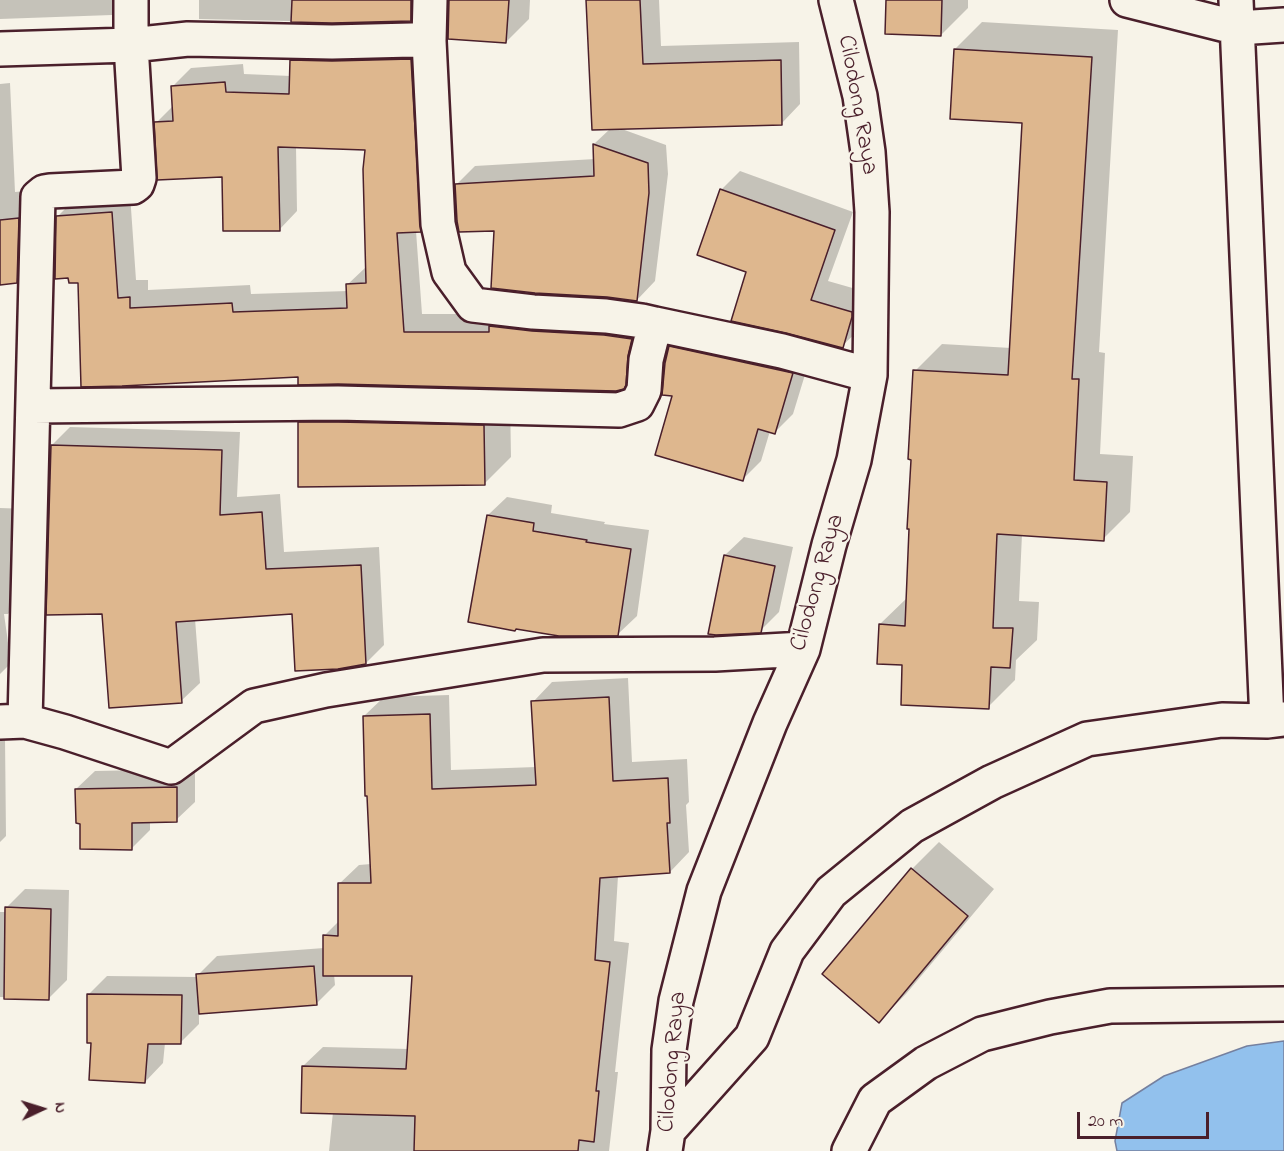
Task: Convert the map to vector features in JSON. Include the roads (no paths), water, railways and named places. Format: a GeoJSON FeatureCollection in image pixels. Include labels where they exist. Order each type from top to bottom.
{"type":"FeatureCollection","features":[{"type":"Feature","properties":{"kind":"street"},"geometry":{"type":"LineString","coordinates":[[131,0],[131,45],[139,178],[137,184],[133,187],[50,190],[38,197],[33,406],[12,722],[65,732],[171,767],[254,706],[326,690],[543,655],[715,654],[803,649]]}},
{"type":"Feature","properties":{"kind":"street"},"geometry":{"type":"LineString","coordinates":[[430,0],[429,41],[438,224],[449,272],[473,305],[642,321],[782,351],[870,375]]}},
{"type":"Feature","properties":{"kind":"street","name":"Cilodong Raya"},"geometry":{"type":"LineString","coordinates":[[667,1141],[669,1050],[676,1001],[704,891],[770,723],[803,649],[829,545],[854,460],[870,375],[872,212],[868,152],[860,96],[837,0]]}},
{"type":"Feature","properties":{"kind":"street"},"geometry":{"type":"LineString","coordinates":[[1127,0],[1237,14],[1284,25]]}},
{"type":"Feature","properties":{"kind":"street"},"geometry":{"type":"LineString","coordinates":[[667,1141],[752,1037],[787,951],[831,892],[912,826],[992,782],[1087,739],[1222,720],[1276,720],[1237,14]]}},
{"type":"Feature","properties":{"kind":"street"},"geometry":{"type":"LineString","coordinates":[[0,49],[131,45],[188,39],[332,42],[429,41]]}},
{"type":"Feature","properties":{"kind":"street"},"geometry":{"type":"LineString","coordinates":[[33,406],[338,403],[619,410],[637,404],[644,390],[646,360],[655,324]]}},
{"type":"Feature","properties":{"kind":"street"},"geometry":{"type":"LineString","coordinates":[[849,1151],[875,1100],[926,1063],[982,1034],[1050,1017],[1110,1006],[1284,1004]]}},
{"type":"Feature","properties":{"kind":"water"},"geometry":{"type":"Polygon","coordinates":[[[1284,1041],[1284,1151],[1117,1151],[1115,1141],[1122,1103],[1164,1076],[1247,1046],[1284,1041]]]}}]}
